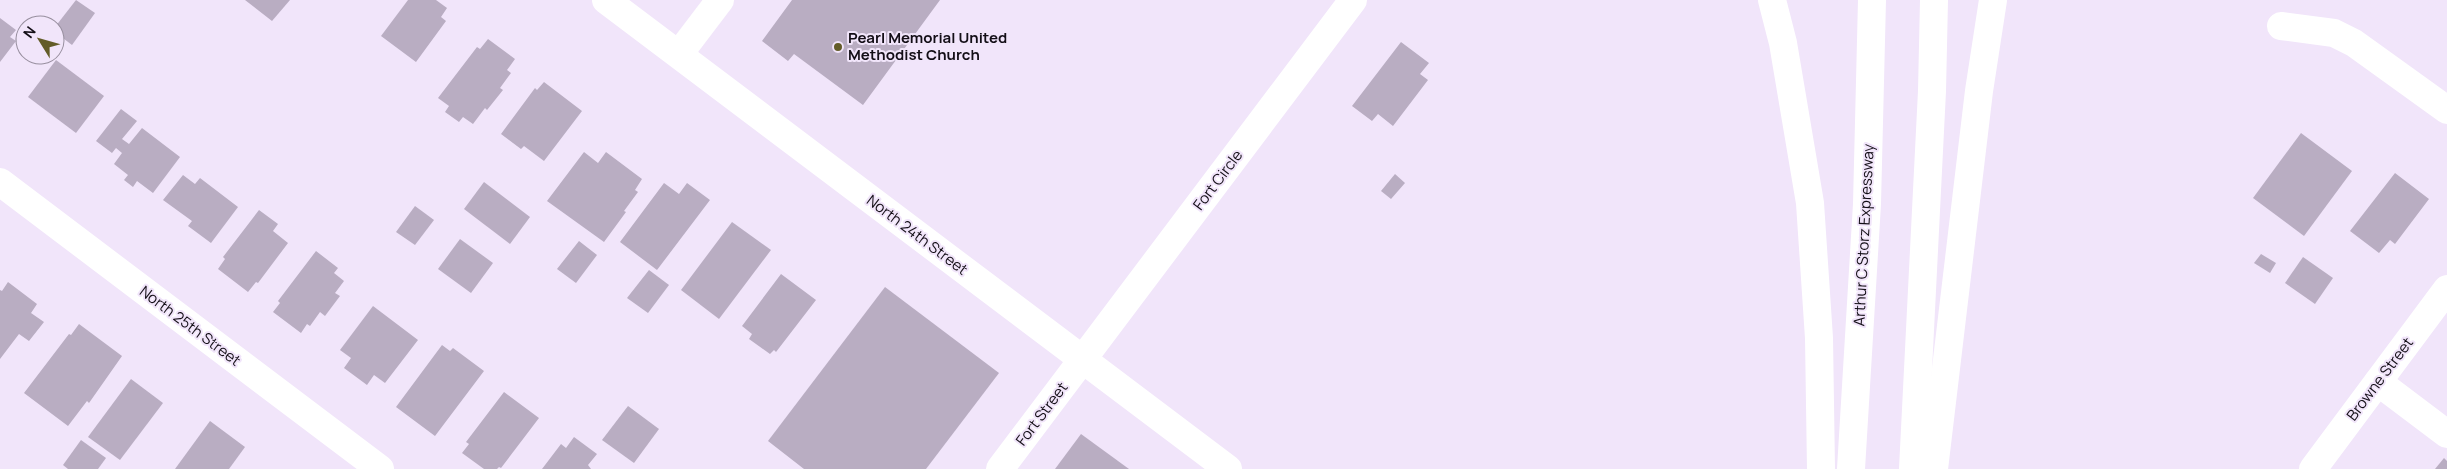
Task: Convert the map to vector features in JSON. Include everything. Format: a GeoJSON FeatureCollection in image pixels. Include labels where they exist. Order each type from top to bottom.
{"type":"FeatureCollection","features":[{"type":"Feature","properties":{"kind":"main road","name":"North 24th Street"},"geometry":{"type":"LineString","coordinates":[[606,0],[1228,469]]}},
{"type":"Feature","properties":{"kind":"main road"},"geometry":{"type":"LineString","coordinates":[[679,54],[720,0]]}},
{"type":"Feature","properties":{"kind":"main road","name":"Fort Circle"},"geometry":{"type":"LineString","coordinates":[[1083,360],[1353,0]]}},
{"type":"Feature","properties":{"kind":"main road"},"geometry":{"type":"LineString","coordinates":[[1772,0],[1783,43],[1810,203],[1819,338],[1821,469]]}},
{"type":"Feature","properties":{"kind":"main road","name":"Arthur C Storz Expressway"},"geometry":{"type":"LineString","coordinates":[[1851,469],[1867,204],[1872,0]]}},
{"type":"Feature","properties":{"kind":"main road"},"geometry":{"type":"LineString","coordinates":[[1912,469],[1932,91],[1934,0]]}},
{"type":"Feature","properties":{"kind":"main road"},"geometry":{"type":"LineString","coordinates":[[1934,469],[1992,0]]}},
{"type":"Feature","properties":{"kind":"main road"},"geometry":{"type":"LineString","coordinates":[[2282,26],[2334,33],[2354,43],[2447,110]]}},
{"type":"Feature","properties":{"kind":"main road","name":"North 25th Street"},"geometry":{"type":"LineString","coordinates":[[0,182],[380,469]]}},
{"type":"Feature","properties":{"kind":"main road","name":"Browne Street"},"geometry":{"type":"LineString","coordinates":[[2313,469],[2447,289]]}},
{"type":"Feature","properties":{"kind":"main road","name":"Fort Street"},"geometry":{"type":"LineString","coordinates":[[1000,469],[1083,360]]}},
{"type":"Feature","properties":{"kind":"main road"},"geometry":{"type":"LineString","coordinates":[[2378,382],[2447,434]]}},
{"type":"Feature","properties":{"kind":"building"},"geometry":{"type":"Polygon","coordinates":[[[76,0],[95,13],[72,45],[65,40],[64,15],[76,0]]]}},
{"type":"Feature","properties":{"kind":"building"},"geometry":{"type":"Polygon","coordinates":[[[245,0],[290,0],[272,21],[245,0]]]}},
{"type":"Feature","properties":{"kind":"building"},"geometry":{"type":"Polygon","coordinates":[[[408,0],[436,0],[447,8],[441,17],[446,21],[416,62],[381,36],[408,0]]]}},
{"type":"Feature","properties":{"kind":"building","name":"Pearl Memorial United Methodist Church"},"geometry":{"type":"Polygon","coordinates":[[[792,0],[940,0],[863,105],[794,54],[788,61],[762,41],[792,0]]]}},
{"type":"Feature","properties":{"kind":"building"},"geometry":{"type":"Polygon","coordinates":[[[0,18],[15,29],[10,37],[15,42],[0,62],[0,18]]]}},
{"type":"Feature","properties":{"kind":"building"},"geometry":{"type":"Polygon","coordinates":[[[488,39],[515,59],[507,70],[511,73],[500,88],[503,90],[487,110],[485,108],[473,124],[463,117],[459,122],[445,112],[449,106],[438,98],[477,47],[480,49],[488,39]]]}},
{"type":"Feature","properties":{"kind":"building"},"geometry":{"type":"Polygon","coordinates":[[[1401,42],[1429,63],[1420,74],[1428,80],[1393,126],[1378,114],[1372,121],[1352,106],[1401,42]]]}},
{"type":"Feature","properties":{"kind":"building"},"geometry":{"type":"Polygon","coordinates":[[[52,65],[63,65],[104,96],[76,133],[28,97],[52,65]]]}},
{"type":"Feature","properties":{"kind":"building"},"geometry":{"type":"Polygon","coordinates":[[[544,82],[582,111],[544,161],[524,146],[521,149],[501,134],[535,88],[537,90],[544,82]]]}},
{"type":"Feature","properties":{"kind":"building"},"geometry":{"type":"Polygon","coordinates":[[[121,109],[137,121],[122,139],[129,144],[142,128],[180,157],[153,193],[137,181],[133,187],[124,180],[128,175],[114,164],[122,153],[116,148],[112,153],[96,141],[121,109]]]}},
{"type":"Feature","properties":{"kind":"building"},"geometry":{"type":"Polygon","coordinates":[[[2301,133],[2352,171],[2304,236],[2253,198],[2301,133]]]}},
{"type":"Feature","properties":{"kind":"building"},"geometry":{"type":"Polygon","coordinates":[[[584,152],[598,163],[606,152],[642,179],[635,190],[638,192],[624,211],[626,212],[604,242],[547,201],[584,152]]]}},
{"type":"Feature","properties":{"kind":"building"},"geometry":{"type":"Polygon","coordinates":[[[2395,173],[2429,199],[2395,244],[2390,240],[2379,253],[2350,231],[2395,173]]]}},
{"type":"Feature","properties":{"kind":"building"},"geometry":{"type":"Polygon","coordinates":[[[1395,174],[1405,183],[1391,199],[1381,191],[1395,174]]]}},
{"type":"Feature","properties":{"kind":"building"},"geometry":{"type":"Polygon","coordinates":[[[183,175],[195,184],[200,178],[238,207],[211,243],[188,226],[192,221],[163,200],[183,175]]]}},
{"type":"Feature","properties":{"kind":"building"},"geometry":{"type":"Polygon","coordinates":[[[484,182],[530,217],[510,244],[464,209],[484,182]]]}},
{"type":"Feature","properties":{"kind":"building"},"geometry":{"type":"Polygon","coordinates":[[[664,183],[679,194],[687,183],[710,200],[657,270],[620,242],[664,183]]]}},
{"type":"Feature","properties":{"kind":"building"},"geometry":{"type":"Polygon","coordinates":[[[415,206],[434,220],[415,245],[396,232],[415,206]]]}},
{"type":"Feature","properties":{"kind":"building"},"geometry":{"type":"Polygon","coordinates":[[[259,210],[278,224],[273,231],[288,243],[258,283],[256,282],[248,292],[218,269],[225,259],[223,257],[259,210]]]}},
{"type":"Feature","properties":{"kind":"building"},"geometry":{"type":"Polygon","coordinates":[[[732,222],[771,250],[719,319],[681,290],[732,222]]]}},
{"type":"Feature","properties":{"kind":"building"},"geometry":{"type":"Polygon","coordinates":[[[460,239],[493,263],[471,293],[438,269],[460,239]]]}},
{"type":"Feature","properties":{"kind":"building"},"geometry":{"type":"Polygon","coordinates":[[[579,241],[597,255],[576,283],[557,269],[579,241]]]}},
{"type":"Feature","properties":{"kind":"building"},"geometry":{"type":"Polygon","coordinates":[[[316,251],[338,268],[334,273],[344,281],[335,293],[340,296],[325,316],[320,312],[310,326],[307,324],[301,333],[273,312],[280,303],[278,301],[316,251]]]}},
{"type":"Feature","properties":{"kind":"building"},"geometry":{"type":"Polygon","coordinates":[[[2261,254],[2276,263],[2270,273],[2254,263],[2261,254]]]}},
{"type":"Feature","properties":{"kind":"building"},"geometry":{"type":"Polygon","coordinates":[[[2303,257],[2333,278],[2315,304],[2285,283],[2303,257]]]}},
{"type":"Feature","properties":{"kind":"building"},"geometry":{"type":"Polygon","coordinates":[[[649,270],[669,285],[648,313],[627,298],[649,270]]]}},
{"type":"Feature","properties":{"kind":"building"},"geometry":{"type":"Polygon","coordinates":[[[781,274],[816,300],[776,352],[774,350],[770,354],[749,339],[752,334],[742,326],[781,274]]]}},
{"type":"Feature","properties":{"kind":"building"},"geometry":{"type":"Polygon","coordinates":[[[8,282],[37,304],[31,313],[44,322],[29,341],[19,334],[0,359],[0,290],[2,291],[8,282]]]}},
{"type":"Feature","properties":{"kind":"building"},"geometry":{"type":"Polygon","coordinates":[[[885,287],[999,373],[926,469],[804,469],[768,441],[885,287]]]}},
{"type":"Feature","properties":{"kind":"building"},"geometry":{"type":"Polygon","coordinates":[[[373,306],[418,340],[385,383],[374,375],[367,385],[344,368],[351,358],[340,350],[373,306]]]}},
{"type":"Feature","properties":{"kind":"building"},"geometry":{"type":"Polygon","coordinates":[[[79,324],[122,356],[89,403],[87,401],[68,426],[24,393],[69,334],[71,335],[79,324]]]}},
{"type":"Feature","properties":{"kind":"building"},"geometry":{"type":"Polygon","coordinates":[[[442,345],[450,351],[453,348],[484,371],[435,436],[396,407],[442,345]]]}},
{"type":"Feature","properties":{"kind":"building"},"geometry":{"type":"Polygon","coordinates":[[[131,379],[163,403],[120,460],[88,437],[131,379]]]}},
{"type":"Feature","properties":{"kind":"building"},"geometry":{"type":"Polygon","coordinates":[[[504,392],[539,418],[501,468],[484,469],[462,453],[469,444],[466,442],[504,392]]]}},
{"type":"Feature","properties":{"kind":"building"},"geometry":{"type":"Polygon","coordinates":[[[628,406],[659,429],[634,463],[602,440],[628,406]]]}},
{"type":"Feature","properties":{"kind":"building"},"geometry":{"type":"Polygon","coordinates":[[[210,421],[245,447],[229,469],[175,469],[210,421]]]}},
{"type":"Feature","properties":{"kind":"building"},"geometry":{"type":"Polygon","coordinates":[[[1081,434],[1129,469],[1055,469],[1081,434]]]}},
{"type":"Feature","properties":{"kind":"building"},"geometry":{"type":"Polygon","coordinates":[[[574,437],[597,454],[588,465],[591,469],[542,469],[561,444],[566,448],[574,437]]]}},
{"type":"Feature","properties":{"kind":"building"},"geometry":{"type":"Polygon","coordinates":[[[81,440],[106,458],[98,469],[68,469],[63,465],[81,440]]]}},
{"type":"Feature","properties":{"kind":"building"},"geometry":{"type":"Polygon","coordinates":[[[2444,458],[2447,461],[2447,469],[2435,469],[2444,458]]]}},
{"type":"Feature","properties":{"kind":"place","name":"Pearl Memorial United Methodist Church"},"geometry":{"type":"Point","coordinates":[838,47]}}]}
